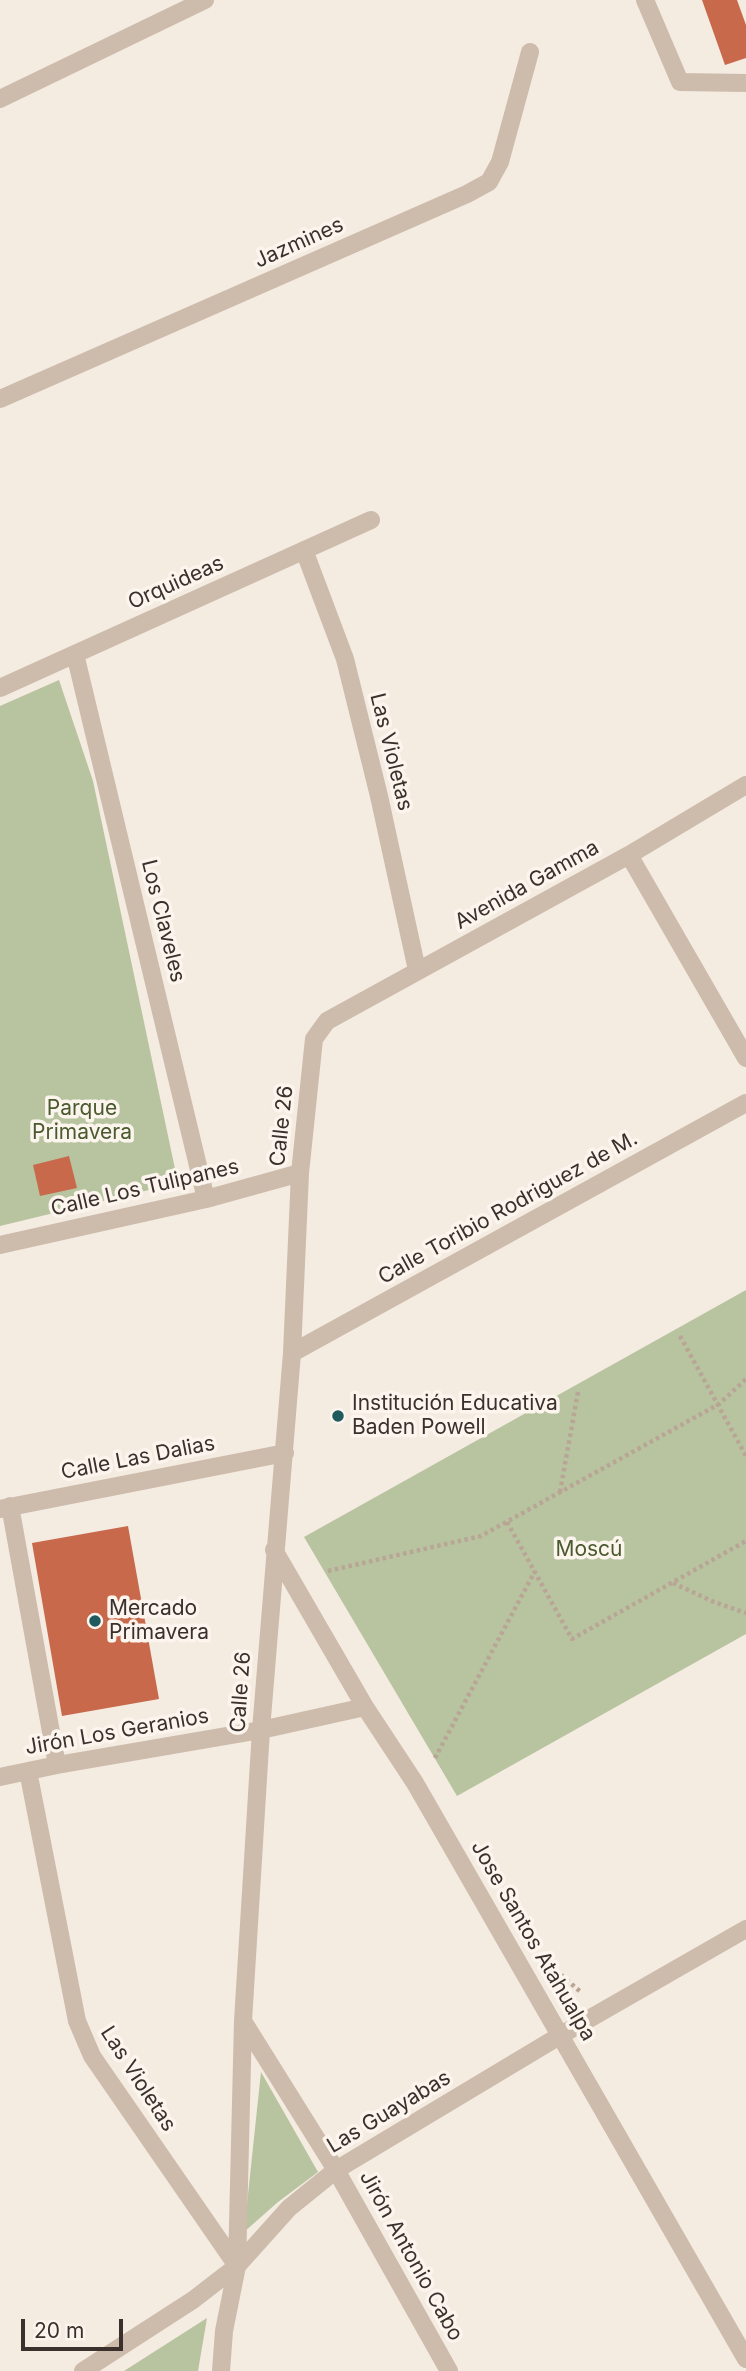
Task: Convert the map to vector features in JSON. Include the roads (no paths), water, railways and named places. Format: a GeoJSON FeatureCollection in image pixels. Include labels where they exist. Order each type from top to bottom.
{"type":"FeatureCollection","features":[{"type":"Feature","properties":{"kind":"street"},"geometry":{"type":"LineString","coordinates":[[0,99],[205,0]]}},
{"type":"Feature","properties":{"kind":"street"},"geometry":{"type":"LineString","coordinates":[[645,0],[680,82],[746,83]]}},
{"type":"Feature","properties":{"kind":"street","name":"Jazmines"},"geometry":{"type":"LineString","coordinates":[[2,392],[467,194],[489,182],[500,162],[530,52]]}},
{"type":"Feature","properties":{"kind":"street","name":"Orquideas"},"geometry":{"type":"LineString","coordinates":[[0,688],[372,520]]}},
{"type":"Feature","properties":{"kind":"street","name":"Las Violetas"},"geometry":{"type":"LineString","coordinates":[[304,550],[345,659],[380,796],[417,970]]}},
{"type":"Feature","properties":{"kind":"street","name":"Los Claveles"},"geometry":{"type":"LineString","coordinates":[[75,654],[206,1199]]}},
{"type":"Feature","properties":{"kind":"street","name":"Avenida Gamma"},"geometry":{"type":"LineString","coordinates":[[327,1021],[629,855],[746,785]]}},
{"type":"Feature","properties":{"kind":"street"},"geometry":{"type":"LineString","coordinates":[[629,855],[746,1058]]}},
{"type":"Feature","properties":{"kind":"street","name":"Calle 26"},"geometry":{"type":"LineString","coordinates":[[221,2371],[224,2331],[237,2266],[243,2021],[274,1550],[285,1453],[292,1353],[300,1173],[314,1039],[327,1021]]}},
{"type":"Feature","properties":{"kind":"street","name":"Calle Toribio Rodriguez de M."},"geometry":{"type":"LineString","coordinates":[[292,1353],[746,1103]]}},
{"type":"Feature","properties":{"kind":"street","name":"Calle Los Tulipanes"},"geometry":{"type":"LineString","coordinates":[[0,1245],[206,1199],[300,1173]]}},
{"type":"Feature","properties":{"kind":"street","name":"Calle Las Dalias"},"geometry":{"type":"LineString","coordinates":[[5,1507],[285,1453]]}},
{"type":"Feature","properties":{"kind":"street"},"geometry":{"type":"LineString","coordinates":[[5,1507],[57,1765]]}},
{"type":"Feature","properties":{"kind":"street","name":"Jose Santos Atahualpa"},"geometry":{"type":"LineString","coordinates":[[274,1550],[365,1707],[415,1783],[746,2359]]}},
{"type":"Feature","properties":{"kind":"street","name":"Jirón Los Geranios"},"geometry":{"type":"LineString","coordinates":[[0,1777],[261,1730],[365,1707]]}},
{"type":"Feature","properties":{"kind":"street","name":"Las Violetas"},"geometry":{"type":"LineString","coordinates":[[28,1771],[77,2021],[83,2038],[92,2056],[237,2266]]}},
{"type":"Feature","properties":{"kind":"street","name":"Las Guayabas"},"geometry":{"type":"LineString","coordinates":[[83,2371],[193,2300],[237,2266],[289,2208],[336,2170],[561,2035],[746,1929]]}},
{"type":"Feature","properties":{"kind":"street","name":"Jirón Antonio Cabo"},"geometry":{"type":"LineString","coordinates":[[243,2021],[336,2170],[449,2371]]}},
{"type":"Feature","properties":{"kind":"place","name":"Institución Educativa Baden Powell"},"geometry":{"type":"Point","coordinates":[338,1416]}},
{"type":"Feature","properties":{"kind":"place","name":"Mercado Primavera"},"geometry":{"type":"Point","coordinates":[95,1621]}},
{"type":"Feature","properties":{"kind":"park label","name":"Parque Primavera"},"geometry":{"type":"Point","coordinates":[82,1121]}},
{"type":"Feature","properties":{"kind":"park label","name":"Moscú"},"geometry":{"type":"Point","coordinates":[589,1550]}}]}
